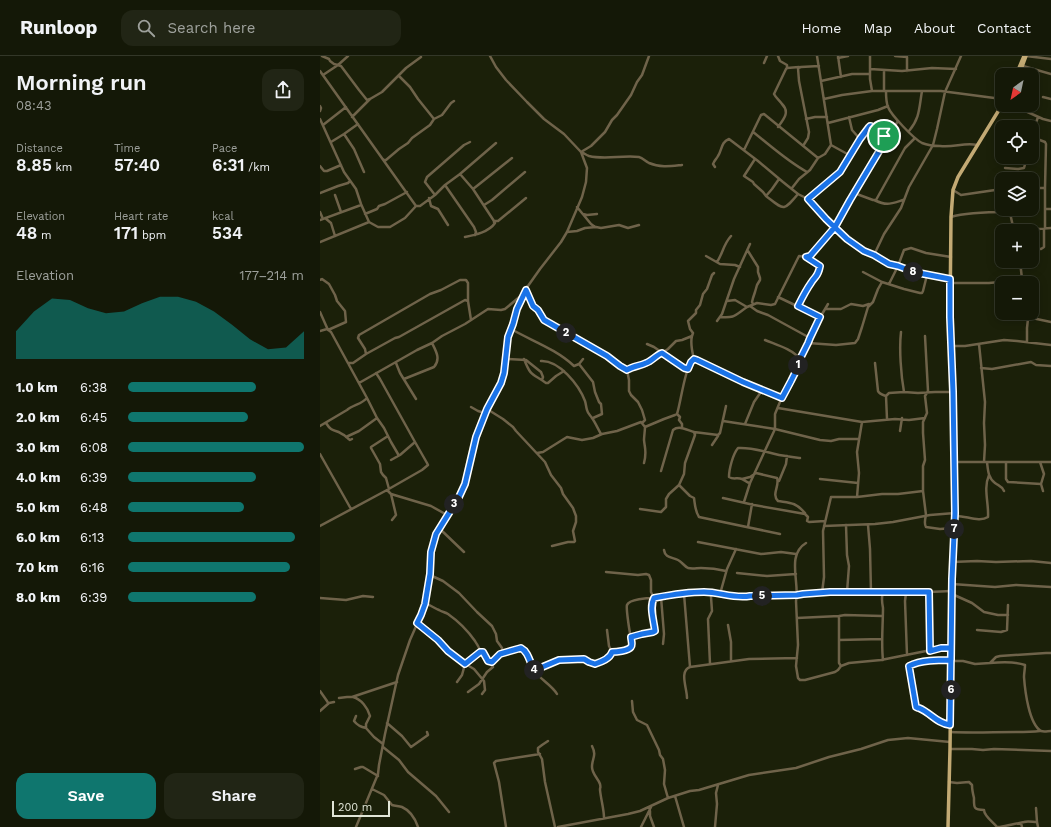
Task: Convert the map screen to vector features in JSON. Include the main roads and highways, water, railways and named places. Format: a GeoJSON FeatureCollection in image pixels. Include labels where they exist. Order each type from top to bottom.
{"type":"FeatureCollection","features":[{"type":"Feature","properties":{"kind":"main road"},"geometry":{"type":"LineString","coordinates":[[1022,68],[1025,56]]}},
{"type":"Feature","properties":{"kind":"main road"},"geometry":{"type":"LineString","coordinates":[[1021,68],[1025,56]]}},
{"type":"Feature","properties":{"kind":"main road"},"geometry":{"type":"LineString","coordinates":[[948,827],[951,592],[955,515],[950,281],[951,217],[953,190],[963,169],[998,112]]}}]}
